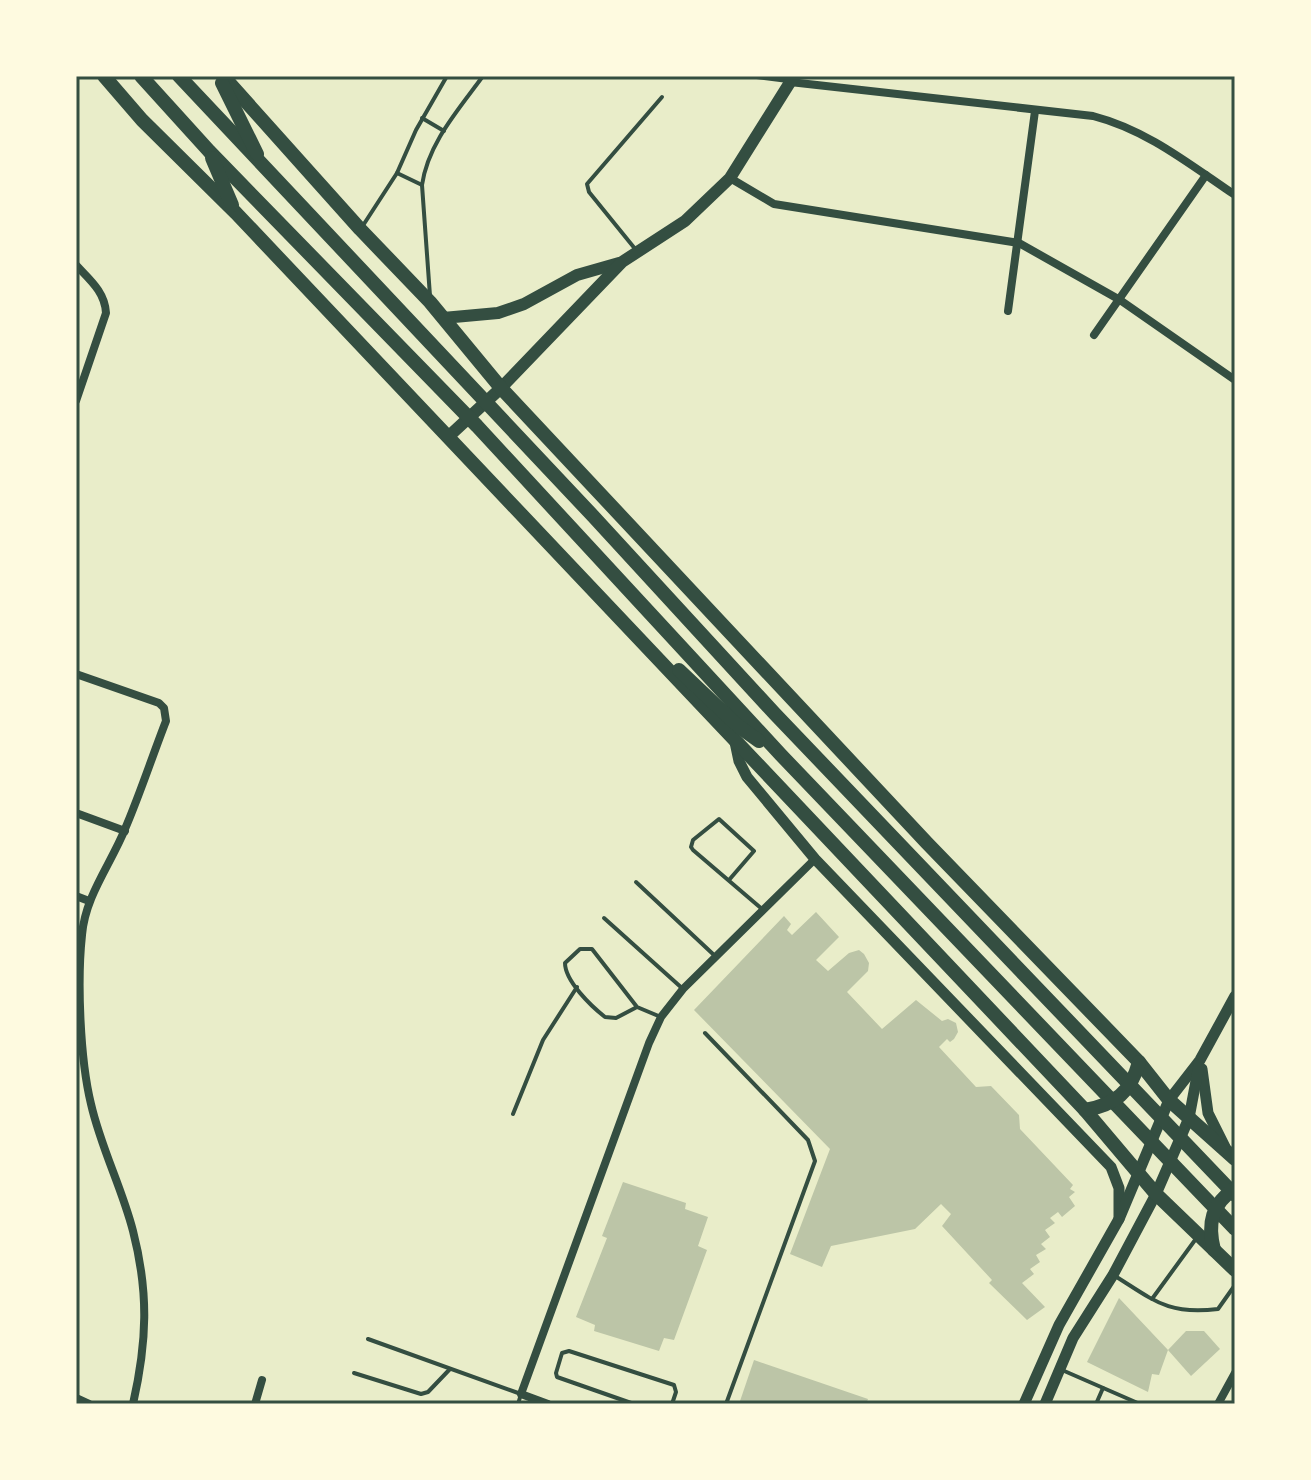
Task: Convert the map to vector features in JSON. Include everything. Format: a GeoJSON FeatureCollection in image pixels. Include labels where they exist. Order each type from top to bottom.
{"type":"FeatureCollection","features":[{"type":"Feature","properties":{"kind":"highway"},"geometry":{"type":"LineString","coordinates":[[104,76],[142,120],[236,213],[1085,1110],[1156,1194],[1235,1270]]}},
{"type":"Feature","properties":{"kind":"highway"},"geometry":{"type":"LineString","coordinates":[[141,76],[209,151],[477,426],[781,755],[1235,1229]]}},
{"type":"Feature","properties":{"kind":"highway"},"geometry":{"type":"LineString","coordinates":[[179,76],[883,828],[1235,1195]]}},
{"type":"Feature","properties":{"kind":"highway"},"geometry":{"type":"LineString","coordinates":[[221,76],[264,169]]}},
{"type":"Feature","properties":{"kind":"highway"},"geometry":{"type":"LineString","coordinates":[[221,76],[430,302],[501,388],[927,843],[1139,1062],[1169,1100],[1231,1156]]}},
{"type":"Feature","properties":{"kind":"highway"},"geometry":{"type":"LineString","coordinates":[[209,151],[236,213]]}},
{"type":"Feature","properties":{"kind":"highway"},"geometry":{"type":"LineString","coordinates":[[616,613],[638,630],[738,726],[781,755]]}},
{"type":"Feature","properties":{"kind":"highway"},"geometry":{"type":"LineString","coordinates":[[883,828],[927,843]]}},
{"type":"Feature","properties":{"kind":"highway"},"geometry":{"type":"LineString","coordinates":[[1085,1110],[1101,1108],[1126,1092],[1139,1062]]}},
{"type":"Feature","properties":{"kind":"highway"},"geometry":{"type":"LineString","coordinates":[[1214,1250],[1211,1214],[1218,1202],[1235,1188]]}},
{"type":"Feature","properties":{"kind":"main road"},"geometry":{"type":"LineString","coordinates":[[448,437],[501,388],[622,262],[685,221],[730,178],[792,79]]}},
{"type":"Feature","properties":{"kind":"main road"},"geometry":{"type":"LineString","coordinates":[[443,318],[498,313],[524,304],[577,275],[622,262]]}},
{"type":"Feature","properties":{"kind":"street"},"geometry":{"type":"LineString","coordinates":[[792,79],[1093,116],[1152,138],[1235,195]]}},
{"type":"Feature","properties":{"kind":"street"},"geometry":{"type":"LineString","coordinates":[[1008,311],[1035,111]]}},
{"type":"Feature","properties":{"kind":"street"},"geometry":{"type":"LineString","coordinates":[[1094,335],[1206,175]]}},
{"type":"Feature","properties":{"kind":"street"},"geometry":{"type":"LineString","coordinates":[[730,178],[774,204],[1019,243],[1120,300],[1235,380]]}},
{"type":"Feature","properties":{"kind":"street"},"geometry":{"type":"LineString","coordinates":[[76,265],[100,291],[106,303],[104,325],[76,401]]}},
{"type":"Feature","properties":{"kind":"street"},"geometry":{"type":"LineString","coordinates":[[76,674],[159,703],[164,708],[166,721],[125,831],[89,901],[80,953],[79,1029],[90,1101],[99,1137],[132,1228],[142,1272],[146,1335],[133,1404]]}},
{"type":"Feature","properties":{"kind":"street"},"geometry":{"type":"LineString","coordinates":[[735,742],[747,777],[815,859],[1111,1167],[1119,1188],[1119,1219]]}},
{"type":"Feature","properties":{"kind":"street"},"geometry":{"type":"LineString","coordinates":[[76,813],[125,831]]}},
{"type":"Feature","properties":{"kind":"street"},"geometry":{"type":"LineString","coordinates":[[548,1404],[521,1394],[661,1017],[683,989],[815,859]]}},
{"type":"Feature","properties":{"kind":"street"},"geometry":{"type":"LineString","coordinates":[[76,896],[89,901]]}},
{"type":"Feature","properties":{"kind":"street"},"geometry":{"type":"LineString","coordinates":[[1024,1404],[1059,1325],[1119,1219],[1169,1100],[1200,1060],[1235,996]]}},
{"type":"Feature","properties":{"kind":"street"},"geometry":{"type":"LineString","coordinates":[[1045,1404],[1086,1315],[1113,1275],[1156,1194],[1189,1118],[1200,1060]]}},
{"type":"Feature","properties":{"kind":"street"},"geometry":{"type":"LineString","coordinates":[[1200,1060],[1208,1113],[1231,1156]]}},
{"type":"Feature","properties":{"kind":"street"},"geometry":{"type":"LineString","coordinates":[[1218,1404],[1235,1373]]}},
{"type":"Feature","properties":{"kind":"street"},"geometry":{"type":"LineString","coordinates":[[255,1404],[262,1380]]}},
{"type":"Feature","properties":{"kind":"street"},"geometry":{"type":"LineString","coordinates":[[76,1398],[89,1404]]}},
{"type":"Feature","properties":{"kind":"lane"},"geometry":{"type":"LineString","coordinates":[[360,229],[397,173],[422,118],[447,76]]}},
{"type":"Feature","properties":{"kind":"lane"},"geometry":{"type":"LineString","coordinates":[[430,302],[422,185],[428,160],[444,131],[483,76]]}},
{"type":"Feature","properties":{"kind":"lane"},"geometry":{"type":"LineString","coordinates":[[749,76],[792,79]]}},
{"type":"Feature","properties":{"kind":"lane"},"geometry":{"type":"LineString","coordinates":[[637,251],[589,192],[587,184],[662,97]]}},
{"type":"Feature","properties":{"kind":"lane"},"geometry":{"type":"LineString","coordinates":[[422,118],[444,131]]}},
{"type":"Feature","properties":{"kind":"lane"},"geometry":{"type":"LineString","coordinates":[[397,173],[422,185]]}},
{"type":"Feature","properties":{"kind":"lane"},"geometry":{"type":"LineString","coordinates":[[729,880],[754,851],[719,819],[693,840],[691,847],[763,910]]}},
{"type":"Feature","properties":{"kind":"lane"},"geometry":{"type":"LineString","coordinates":[[636,882],[716,957]]}},
{"type":"Feature","properties":{"kind":"lane"},"geometry":{"type":"LineString","coordinates":[[604,918],[683,989]]}},
{"type":"Feature","properties":{"kind":"lane"},"geometry":{"type":"LineString","coordinates":[[637,1007],[616,1018],[605,1017],[577,987],[564,967],[580,949],[587,948],[606,963],[637,1007],[661,1017]]}},
{"type":"Feature","properties":{"kind":"lane"},"geometry":{"type":"LineString","coordinates":[[513,1114],[543,1040],[577,987]]}},
{"type":"Feature","properties":{"kind":"lane"},"geometry":{"type":"LineString","coordinates":[[705,1033],[808,1140],[815,1161],[726,1404]]}},
{"type":"Feature","properties":{"kind":"lane"},"geometry":{"type":"LineString","coordinates":[[1152,1299],[1199,1234]]}},
{"type":"Feature","properties":{"kind":"lane"},"geometry":{"type":"LineString","coordinates":[[1113,1275],[1167,1308],[1184,1311],[1218,1309],[1235,1285]]}},
{"type":"Feature","properties":{"kind":"lane"},"geometry":{"type":"LineString","coordinates":[[368,1339],[521,1394],[518,1404]]}},
{"type":"Feature","properties":{"kind":"lane"},"geometry":{"type":"LineString","coordinates":[[634,1404],[557,1377],[562,1353],[569,1351],[674,1385],[676,1392],[672,1404]]}},
{"type":"Feature","properties":{"kind":"lane"},"geometry":{"type":"LineString","coordinates":[[354,1373],[421,1394],[428,1392],[450,1369]]}},
{"type":"Feature","properties":{"kind":"lane"},"geometry":{"type":"LineString","coordinates":[[1060,1369],[1140,1404]]}},
{"type":"Feature","properties":{"kind":"lane"},"geometry":{"type":"LineString","coordinates":[[1096,1404],[1103,1388]]}},
{"type":"Feature","properties":{"kind":"building"},"geometry":{"type":"Polygon","coordinates":[[[816,912],[839,937],[816,960],[828,971],[849,953],[859,950],[864,954],[869,963],[868,971],[847,992],[882,1029],[916,1000],[942,1021],[948,1019],[956,1023],[958,1032],[954,1039],[950,1042],[947,1039],[939,1047],[976,1087],[991,1086],[1019,1115],[1020,1129],[1073,1185],[1070,1189],[1075,1192],[1069,1197],[1075,1206],[1062,1217],[1058,1212],[1050,1218],[1055,1223],[1045,1230],[1050,1237],[1041,1244],[1046,1249],[1036,1255],[1040,1262],[1030,1269],[1034,1274],[1022,1283],[1045,1307],[1027,1320],[989,1283],[992,1280],[942,1226],[951,1214],[941,1204],[915,1229],[831,1246],[822,1267],[790,1254],[830,1149],[694,1010],[784,916],[791,924],[787,930],[792,935],[816,912]]]}},
{"type":"Feature","properties":{"kind":"building"},"geometry":{"type":"Polygon","coordinates":[[[623,1182],[686,1203],[685,1209],[708,1217],[698,1246],[707,1250],[674,1340],[664,1338],[659,1351],[594,1331],[595,1325],[576,1317],[607,1238],[602,1236],[623,1182]]]}},
{"type":"Feature","properties":{"kind":"building"},"geometry":{"type":"Polygon","coordinates":[[[1119,1298],[1168,1350],[1159,1375],[1152,1374],[1148,1392],[1087,1362],[1119,1298]]]}},
{"type":"Feature","properties":{"kind":"building"},"geometry":{"type":"Polygon","coordinates":[[[1186,1331],[1204,1331],[1220,1349],[1191,1376],[1168,1350],[1186,1331]]]}},
{"type":"Feature","properties":{"kind":"building"},"geometry":{"type":"Polygon","coordinates":[[[754,1360],[868,1399],[866,1404],[739,1404],[754,1360]]]}}]}
